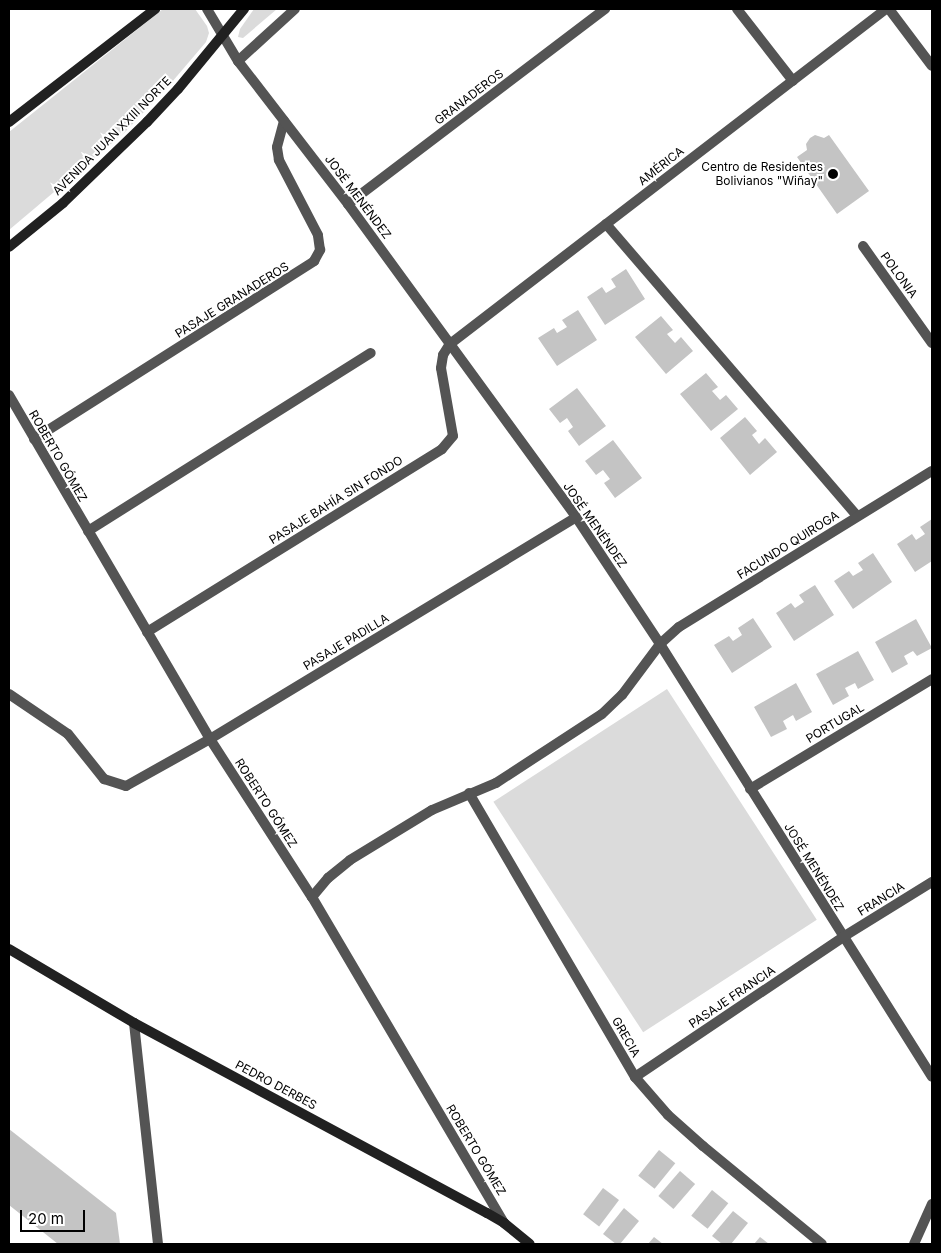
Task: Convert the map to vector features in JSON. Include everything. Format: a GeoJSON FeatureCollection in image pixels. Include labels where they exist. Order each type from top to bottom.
{"type":"FeatureCollection","features":[{"type":"Feature","properties":{"kind":"main road"},"geometry":{"type":"LineString","coordinates":[[9,122],[155,9]]}},
{"type":"Feature","properties":{"kind":"main road","name":"AVENIDA JUAN XXIII NORTE"},"geometry":{"type":"LineString","coordinates":[[9,247],[63,203],[147,122],[178,89],[244,9]]}},
{"type":"Feature","properties":{"kind":"main road","name":"PEDRO DERBES"},"geometry":{"type":"LineString","coordinates":[[9,949],[134,1023],[426,1179],[504,1223],[530,1244]]}},
{"type":"Feature","properties":{"kind":"street","name":"JOSÉ MENÉNDEZ"},"geometry":{"type":"LineString","coordinates":[[208,9],[238,61],[348,204],[576,518],[660,644],[932,1077]]}},
{"type":"Feature","properties":{"kind":"street"},"geometry":{"type":"LineString","coordinates":[[238,61],[295,9]]}},
{"type":"Feature","properties":{"kind":"street","name":"GRANADEROS"},"geometry":{"type":"LineString","coordinates":[[348,204],[605,9]]}},
{"type":"Feature","properties":{"kind":"street"},"geometry":{"type":"LineString","coordinates":[[737,9],[793,81]]}},
{"type":"Feature","properties":{"kind":"street"},"geometry":{"type":"LineString","coordinates":[[888,9],[932,66]]}},
{"type":"Feature","properties":{"kind":"street","name":"AMÉRICA"},"geometry":{"type":"LineString","coordinates":[[450,344],[888,9]]}},
{"type":"Feature","properties":{"kind":"street","name":"PASAJE GRANADEROS"},"geometry":{"type":"LineString","coordinates":[[34,439],[314,261],[320,250],[318,235],[279,160],[277,147],[284,121]]}},
{"type":"Feature","properties":{"kind":"street"},"geometry":{"type":"LineString","coordinates":[[606,224],[857,516]]}},
{"type":"Feature","properties":{"kind":"street","name":"POLONIA"},"geometry":{"type":"LineString","coordinates":[[863,246],[932,343]]}},
{"type":"Feature","properties":{"kind":"street","name":"PASAJE BAHÍA SIN FONDO"},"geometry":{"type":"LineString","coordinates":[[147,632],[442,449],[453,436],[441,368],[443,355],[450,344]]}},
{"type":"Feature","properties":{"kind":"street"},"geometry":{"type":"LineString","coordinates":[[88,531],[371,353]]}},
{"type":"Feature","properties":{"kind":"street","name":"ROBERTO GÓMEZ"},"geometry":{"type":"LineString","coordinates":[[9,395],[210,739],[312,897],[504,1223]]}},
{"type":"Feature","properties":{"kind":"street","name":"FACUNDO QUIROGA"},"geometry":{"type":"LineString","coordinates":[[312,897],[328,878],[350,860],[432,810],[496,783],[602,714],[622,695],[660,644],[679,627],[932,471]]}},
{"type":"Feature","properties":{"kind":"street","name":"PASAJE PADILLA"},"geometry":{"type":"LineString","coordinates":[[9,694],[68,734],[104,778],[126,786],[210,739],[576,518]]}},
{"type":"Feature","properties":{"kind":"street","name":"PORTUGAL"},"geometry":{"type":"LineString","coordinates":[[750,790],[932,679]]}},
{"type":"Feature","properties":{"kind":"street","name":"GRECIA"},"geometry":{"type":"LineString","coordinates":[[470,793],[635,1077],[668,1115],[822,1244]]}},
{"type":"Feature","properties":{"kind":"street","name":"FRANCIA"},"geometry":{"type":"LineString","coordinates":[[843,937],[932,882]]}},
{"type":"Feature","properties":{"kind":"street","name":"PASAJE FRANCIA"},"geometry":{"type":"LineString","coordinates":[[635,1077],[843,937]]}},
{"type":"Feature","properties":{"kind":"street"},"geometry":{"type":"LineString","coordinates":[[134,1023],[158,1244]]}},
{"type":"Feature","properties":{"kind":"street"},"geometry":{"type":"LineString","coordinates":[[914,1244],[932,1204]]}},
{"type":"Feature","properties":{"kind":"shaded area"},"geometry":{"type":"Polygon","coordinates":[[[163,9],[195,9],[207,26],[209,33],[206,42],[166,89],[125,132],[9,230],[9,132],[163,9]]]}},
{"type":"Feature","properties":{"kind":"shaded area"},"geometry":{"type":"Polygon","coordinates":[[[254,9],[277,9],[243,38],[238,37],[240,29],[254,9]]]}},
{"type":"Feature","properties":{"kind":"shaded area"},"geometry":{"type":"Polygon","coordinates":[[[667,689],[817,920],[643,1032],[493,802],[667,689]]]}},
{"type":"Feature","properties":{"kind":"building","name":"Centro de Residentes Bolivianos \"Wiñay\""},"geometry":{"type":"Polygon","coordinates":[[[815,135],[824,138],[829,135],[869,191],[837,214],[797,157],[807,150],[806,144],[815,135]]]}},
{"type":"Feature","properties":{"kind":"building"},"geometry":{"type":"Polygon","coordinates":[[[626,269],[645,299],[605,325],[587,297],[602,287],[606,293],[616,287],[611,279],[626,269]]]}},
{"type":"Feature","properties":{"kind":"building"},"geometry":{"type":"Polygon","coordinates":[[[578,310],[597,340],[557,366],[538,338],[554,328],[557,333],[567,327],[562,320],[578,310]]]}},
{"type":"Feature","properties":{"kind":"building"},"geometry":{"type":"Polygon","coordinates":[[[661,316],[673,330],[667,334],[675,343],[681,337],[693,351],[666,374],[635,337],[661,316]]]}},
{"type":"Feature","properties":{"kind":"building"},"geometry":{"type":"Polygon","coordinates":[[[706,373],[718,387],[712,391],[720,400],[726,395],[738,409],[711,431],[680,394],[706,373]]]}},
{"type":"Feature","properties":{"kind":"building"},"geometry":{"type":"Polygon","coordinates":[[[577,388],[606,426],[579,446],[568,431],[573,427],[567,418],[560,423],[549,409],[577,388]]]}},
{"type":"Feature","properties":{"kind":"building"},"geometry":{"type":"Polygon","coordinates":[[[745,417],[757,431],[752,435],[759,444],[765,438],[777,452],[750,475],[720,438],[745,417]]]}},
{"type":"Feature","properties":{"kind":"building"},"geometry":{"type":"Polygon","coordinates":[[[613,440],[642,478],[615,498],[604,483],[610,479],[603,470],[596,475],[585,461],[613,440]]]}},
{"type":"Feature","properties":{"kind":"building"},"geometry":{"type":"Polygon","coordinates":[[[932,519],[932,561],[915,572],[897,544],[912,534],[916,540],[925,534],[920,527],[932,519]]]}},
{"type":"Feature","properties":{"kind":"building"},"geometry":{"type":"Polygon","coordinates":[[[873,553],[892,582],[853,609],[834,581],[849,571],[853,576],[863,570],[858,563],[873,553]]]}},
{"type":"Feature","properties":{"kind":"building"},"geometry":{"type":"Polygon","coordinates":[[[815,585],[834,615],[794,641],[776,613],[791,603],[795,608],[804,602],[799,595],[815,585]]]}},
{"type":"Feature","properties":{"kind":"building"},"geometry":{"type":"Polygon","coordinates":[[[753,618],[772,647],[732,673],[714,645],[729,636],[733,641],[742,635],[738,628],[753,618]]]}},
{"type":"Feature","properties":{"kind":"building"},"geometry":{"type":"Polygon","coordinates":[[[916,619],[932,648],[917,656],[913,651],[904,656],[908,664],[892,673],[875,642],[916,619]]]}},
{"type":"Feature","properties":{"kind":"building"},"geometry":{"type":"Polygon","coordinates":[[[858,651],[874,680],[858,689],[855,683],[845,688],[849,696],[833,705],[816,674],[858,651]]]}},
{"type":"Feature","properties":{"kind":"building"},"geometry":{"type":"Polygon","coordinates":[[[796,683],[812,712],[796,721],[793,715],[783,721],[787,729],[771,737],[754,707],[796,683]]]}},
{"type":"Feature","properties":{"kind":"building"},"geometry":{"type":"Polygon","coordinates":[[[9,1129],[116,1213],[120,1244],[58,1244],[9,1205],[9,1129]]]}},
{"type":"Feature","properties":{"kind":"building"},"geometry":{"type":"Polygon","coordinates":[[[659,1150],[675,1163],[655,1189],[638,1176],[659,1150]]]}},
{"type":"Feature","properties":{"kind":"building"},"geometry":{"type":"Polygon","coordinates":[[[680,1171],[695,1184],[673,1209],[658,1196],[680,1171]]]}},
{"type":"Feature","properties":{"kind":"building"},"geometry":{"type":"Polygon","coordinates":[[[603,1188],[619,1200],[599,1226],[583,1214],[603,1188]]]}},
{"type":"Feature","properties":{"kind":"building"},"geometry":{"type":"Polygon","coordinates":[[[712,1190],[728,1203],[708,1229],[691,1216],[712,1190]]]}},
{"type":"Feature","properties":{"kind":"building"},"geometry":{"type":"Polygon","coordinates":[[[624,1208],[639,1221],[620,1244],[616,1244],[603,1234],[624,1208]]]}},
{"type":"Feature","properties":{"kind":"building"},"geometry":{"type":"Polygon","coordinates":[[[733,1211],[748,1223],[731,1244],[722,1244],[712,1236],[733,1211]]]}},
{"type":"Feature","properties":{"kind":"building"},"geometry":{"type":"Polygon","coordinates":[[[654,1237],[663,1244],[648,1244],[654,1237]]]}},
{"type":"Feature","properties":{"kind":"building"},"geometry":{"type":"Polygon","coordinates":[[[760,1237],[769,1244],[754,1244],[760,1237]]]}},
{"type":"Feature","properties":{"kind":"place","name":"Centro de Residentes Bolivianos \"Wiñay\""},"geometry":{"type":"Point","coordinates":[833,174]}}]}
